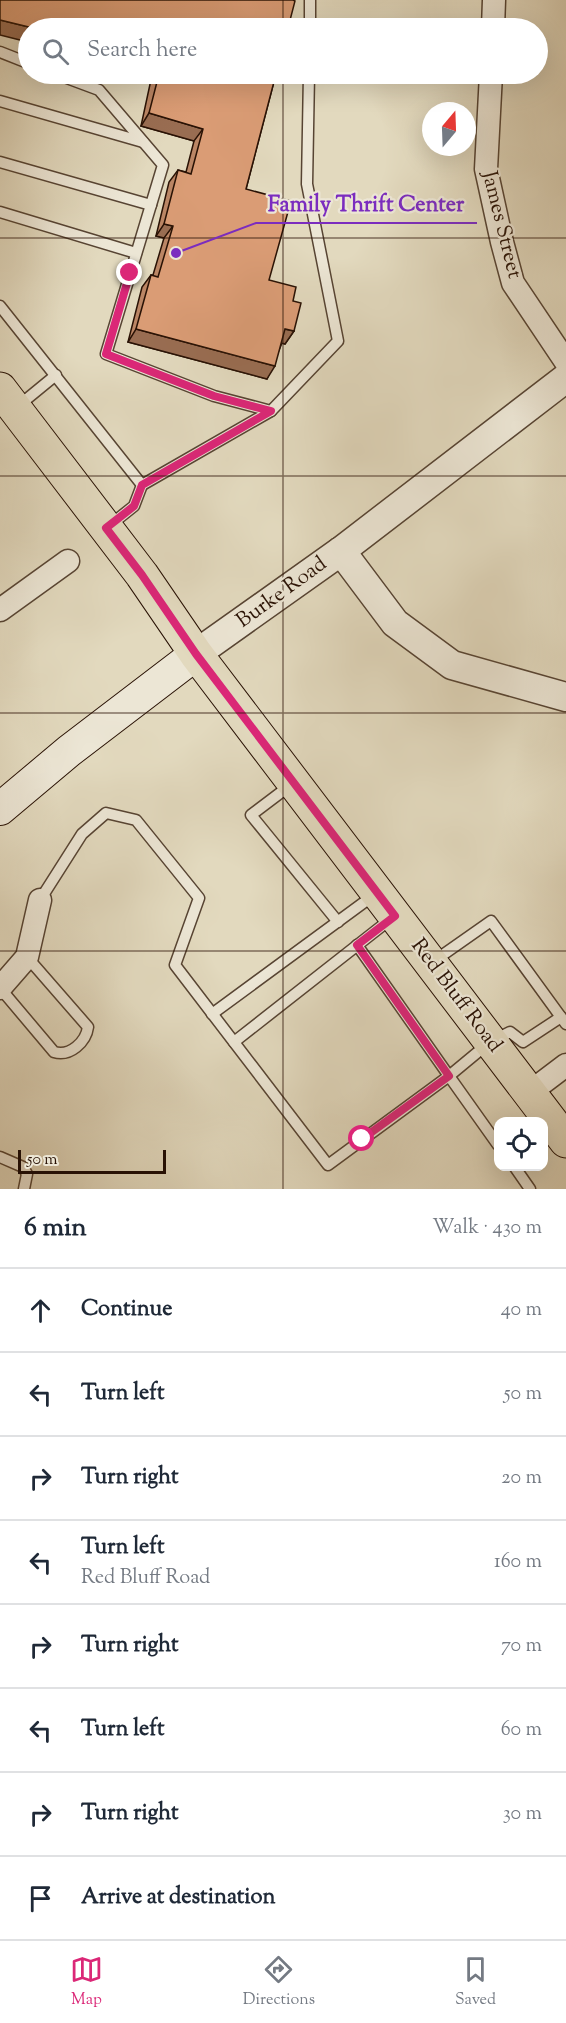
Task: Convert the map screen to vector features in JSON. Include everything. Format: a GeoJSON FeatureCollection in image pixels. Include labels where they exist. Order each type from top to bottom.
{"type":"FeatureCollection","features":[{"type":"Feature","properties":{"kind":"main road","name":"Red Bluff Road"},"geometry":{"type":"LineString","coordinates":[[7,399],[142,575],[196,654],[293,783],[566,1142]]}},
{"type":"Feature","properties":{"kind":"main road","name":"Burke Road"},"geometry":{"type":"LineString","coordinates":[[0,809],[69,751],[196,654]]}},
{"type":"Feature","properties":{"kind":"street"},"geometry":{"type":"LineString","coordinates":[[493,18],[494,0]]}},
{"type":"Feature","properties":{"kind":"street","name":"James Street"},"geometry":{"type":"LineString","coordinates":[[490,84],[486,169],[513,283],[566,362]]}},
{"type":"Feature","properties":{"kind":"street","name":"Burke Road"},"geometry":{"type":"LineString","coordinates":[[196,654],[341,550],[566,378]]}},
{"type":"Feature","properties":{"kind":"street"},"geometry":{"type":"LineString","coordinates":[[341,550],[395,623],[452,665],[566,697]]}},
{"type":"Feature","properties":{"kind":"street"},"geometry":{"type":"LineString","coordinates":[[0,610],[68,561]]}},
{"type":"Feature","properties":{"kind":"street"},"geometry":{"type":"LineString","coordinates":[[0,988],[27,957],[40,900]]}},
{"type":"Feature","properties":{"kind":"street"},"geometry":{"type":"LineString","coordinates":[[530,1093],[566,1065]]}},
{"type":"Feature","properties":{"kind":"lane"},"geometry":{"type":"LineString","coordinates":[[310,0],[310,18]]}},
{"type":"Feature","properties":{"kind":"lane"},"geometry":{"type":"LineString","coordinates":[[0,52],[18,59]]}},
{"type":"Feature","properties":{"kind":"lane"},"geometry":{"type":"LineString","coordinates":[[83,84],[99,90],[163,165],[106,354],[214,396],[271,411]]}},
{"type":"Feature","properties":{"kind":"lane"},"geometry":{"type":"LineString","coordinates":[[106,528],[134,506],[142,485],[271,411],[338,341],[307,184],[309,84]]}},
{"type":"Feature","properties":{"kind":"lane"},"geometry":{"type":"LineString","coordinates":[[0,101],[143,142]]}},
{"type":"Feature","properties":{"kind":"lane"},"geometry":{"type":"LineString","coordinates":[[0,162],[151,205]]}},
{"type":"Feature","properties":{"kind":"lane"},"geometry":{"type":"LineString","coordinates":[[0,212],[136,253]]}},
{"type":"Feature","properties":{"kind":"lane"},"geometry":{"type":"LineString","coordinates":[[0,306],[142,485]]}},
{"type":"Feature","properties":{"kind":"lane"},"geometry":{"type":"LineString","coordinates":[[7,399],[56,375]]}},
{"type":"Feature","properties":{"kind":"lane"},"geometry":{"type":"LineString","coordinates":[[293,783],[251,815],[338,922]]}},
{"type":"Feature","properties":{"kind":"lane"},"geometry":{"type":"LineString","coordinates":[[40,900],[82,834],[106,813],[136,820],[199,898],[175,965],[328,1165],[449,1076],[490,1042],[510,1032],[523,1042],[564,1020],[491,921],[431,963]]}},
{"type":"Feature","properties":{"kind":"lane"},"geometry":{"type":"LineString","coordinates":[[212,1014],[338,922],[386,904]]}},
{"type":"Feature","properties":{"kind":"lane"},"geometry":{"type":"LineString","coordinates":[[234,1042],[357,945],[386,904]]}},
{"type":"Feature","properties":{"kind":"lane"},"geometry":{"type":"LineString","coordinates":[[357,945],[494,1139]]}},
{"type":"Feature","properties":{"kind":"lane"},"geometry":{"type":"LineString","coordinates":[[0,988],[54,1052],[60,1054],[66,1052],[84,1040],[88,1027],[27,957]]}},
{"type":"Feature","properties":{"kind":"lane"},"geometry":{"type":"LineString","coordinates":[[0,1157],[23,1167],[27,1174],[24,1189]]}},
{"type":"Feature","properties":{"kind":"lane"},"geometry":{"type":"LineString","coordinates":[[517,1171],[530,1189]]}},
{"type":"Feature","properties":{"kind":"building"},"geometry":{"type":"Polygon","coordinates":[[[0,0],[295,1],[291,18],[18,18],[18,24],[0,20],[0,0]]]}},
{"type":"Feature","properties":{"kind":"building"},"geometry":{"type":"Polygon","coordinates":[[[156,84],[273,84],[246,189],[291,201],[269,280],[296,287],[293,301],[301,303],[294,331],[285,329],[275,366],[136,329],[151,275],[158,277],[173,226],[164,224],[178,170],[191,174],[203,129],[149,113],[156,84]]]}},
{"type":"Feature","properties":{"kind":"place","name":"Family Thrift Center"},"geometry":{"type":"Point","coordinates":[176,253]}},
{"type":"Feature","properties":{"kind":"route"},"geometry":{"type":"LineString","coordinates":[[130,273],[106,354],[214,396],[271,411],[142,485],[134,506],[106,528],[142,575],[196,654],[395,916],[357,945],[449,1076],[362,1139]]}}]}
